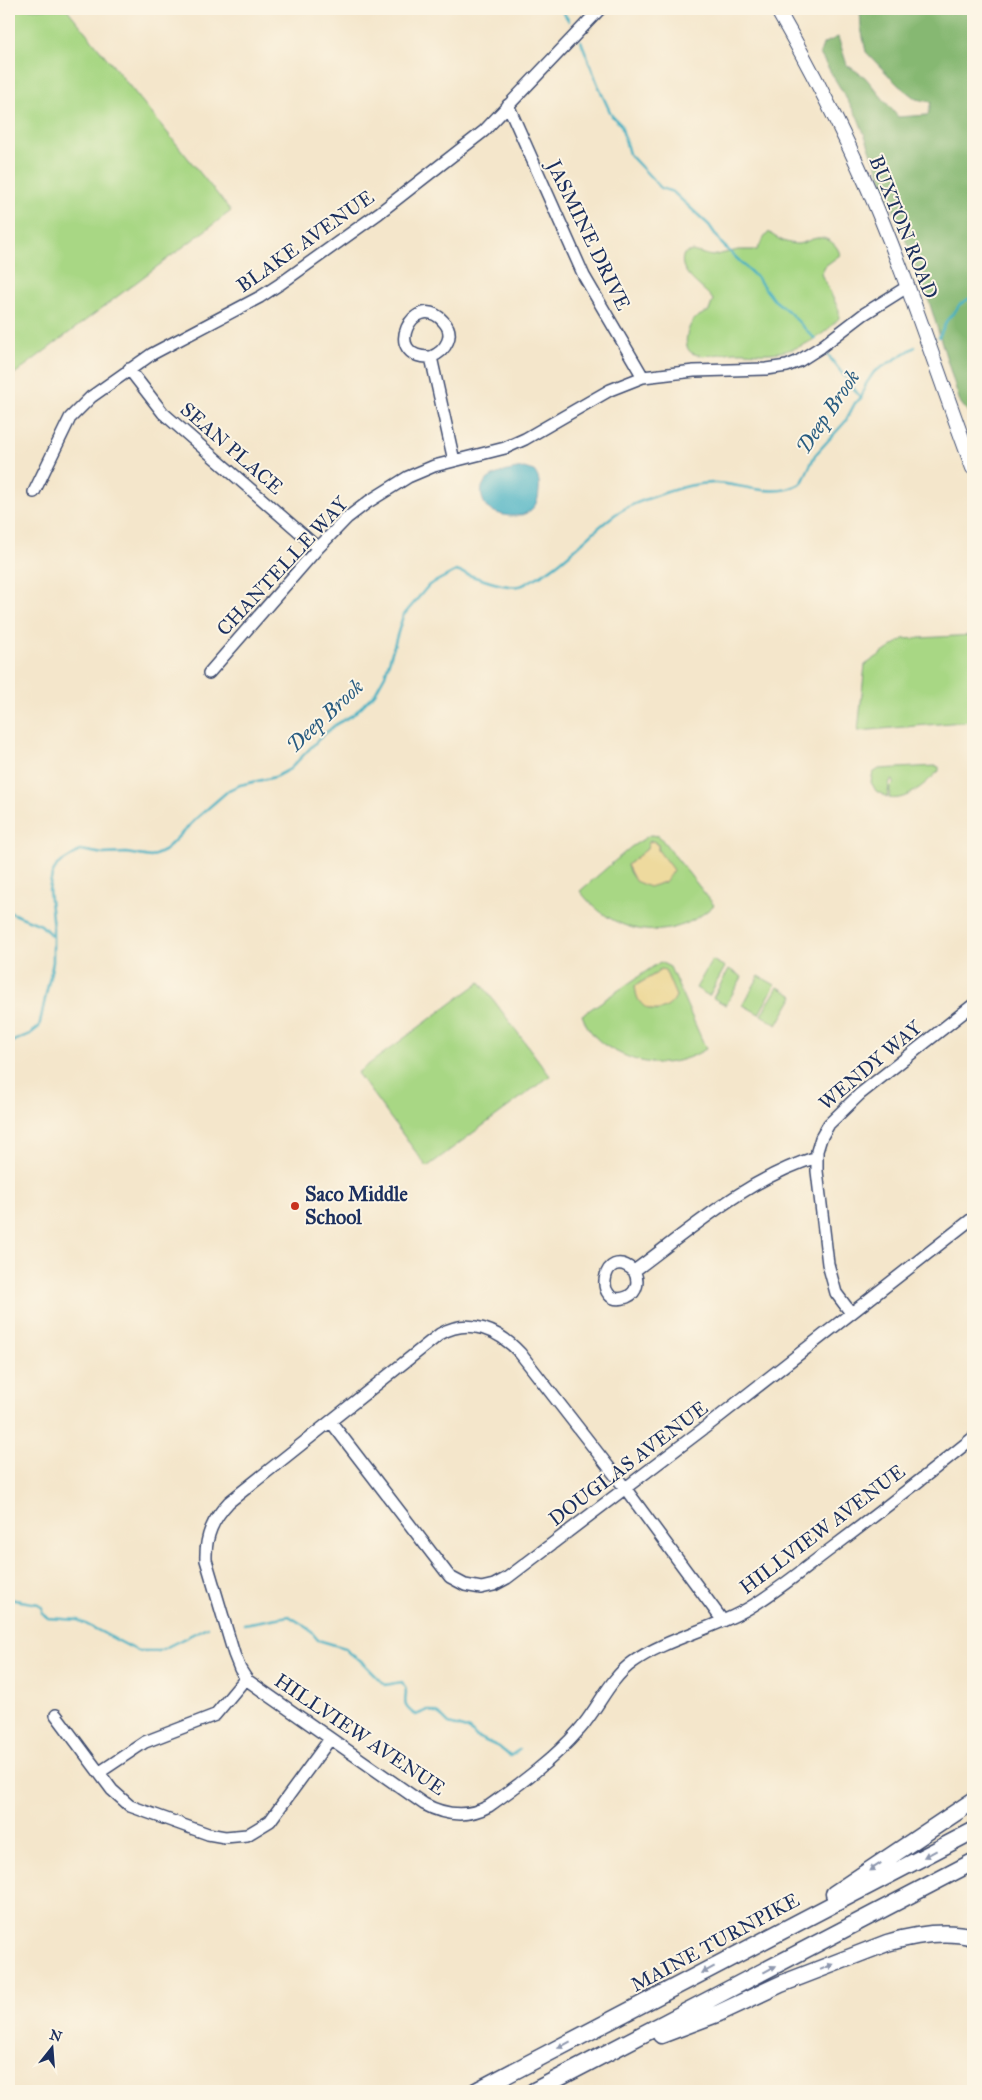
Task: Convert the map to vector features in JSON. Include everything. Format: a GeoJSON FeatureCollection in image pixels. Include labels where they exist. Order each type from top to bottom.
{"type":"FeatureCollection","features":[{"type":"Feature","properties":{"kind":"highway"},"geometry":{"type":"LineString","coordinates":[[740,1953],[879,1865],[973,1801]]}},
{"type":"Feature","properties":{"kind":"highway","name":"MAINE TURNPIKE"},"geometry":{"type":"LineString","coordinates":[[476,2091],[973,1831]]}},
{"type":"Feature","properties":{"kind":"highway"},"geometry":{"type":"LineString","coordinates":[[534,2091],[973,1862]]}},
{"type":"Feature","properties":{"kind":"highway"},"geometry":{"type":"LineString","coordinates":[[587,2064],[719,2013],[781,1984],[876,1947],[905,1938],[925,1935],[946,1934],[973,1937]]}},
{"type":"Feature","properties":{"kind":"main road","name":"BUXTON ROAD"},"geometry":{"type":"LineString","coordinates":[[777,9],[824,95],[850,148],[885,229],[973,468]]}},
{"type":"Feature","properties":{"kind":"street","name":"BLAKE AVENUE"},"geometry":{"type":"LineString","coordinates":[[34,492],[70,418],[106,385],[152,354],[260,298],[306,267],[454,156],[484,131],[600,9]]}},
{"type":"Feature","properties":{"kind":"street","name":"JASMINE DRIVE"},"geometry":{"type":"LineString","coordinates":[[508,105],[584,276],[643,377]]}},
{"type":"Feature","properties":{"kind":"street","name":"CHANTELLE WAY"},"geometry":{"type":"LineString","coordinates":[[209,673],[318,548],[347,518],[380,494],[421,471],[505,448],[525,439],[610,390],[643,377],[694,371],[766,370],[787,366],[816,350],[864,314],[907,287]]}},
{"type":"Feature","properties":{"kind":"street"},"geometry":{"type":"LineString","coordinates":[[431,357],[454,461]]}},
{"type":"Feature","properties":{"kind":"street","name":"SEAN PLACE"},"geometry":{"type":"LineString","coordinates":[[130,369],[163,413],[318,548]]}},
{"type":"Feature","properties":{"kind":"street","name":"WENDY WAY"},"geometry":{"type":"LineString","coordinates":[[850,1313],[836,1293],[830,1275],[819,1202],[817,1158],[824,1132],[846,1107],[973,1005]]}},
{"type":"Feature","properties":{"kind":"street"},"geometry":{"type":"LineString","coordinates":[[634,1271],[746,1190],[790,1166],[817,1158]]}},
{"type":"Feature","properties":{"kind":"street","name":"DOUGLAS AVENUE"},"geometry":{"type":"LineString","coordinates":[[331,1422],[446,1573],[457,1582],[471,1587],[488,1587],[507,1578],[973,1218]]}},
{"type":"Feature","properties":{"kind":"street","name":"HILLVIEW AVENUE"},"geometry":{"type":"LineString","coordinates":[[722,1621],[625,1488],[520,1353],[501,1336],[480,1328],[459,1327],[440,1334],[219,1512],[210,1529],[206,1547],[206,1560],[236,1662],[246,1678],[330,1739],[433,1809],[458,1815],[473,1813],[489,1806],[504,1795],[571,1739],[589,1718],[616,1678],[634,1661],[650,1652],[722,1621],[748,1609],[776,1590],[973,1438]]}},
{"type":"Feature","properties":{"kind":"street"},"geometry":{"type":"LineString","coordinates":[[100,1772],[132,1750],[157,1736],[206,1720],[215,1715],[246,1678]]}},
{"type":"Feature","properties":{"kind":"street"},"geometry":{"type":"LineString","coordinates":[[56,1715],[117,1796],[130,1806],[208,1834],[234,1837],[256,1831],[270,1821],[330,1739]]}},
{"type":"Feature","properties":{"kind":"green space"},"geometry":{"type":"Polygon","coordinates":[[[9,9],[67,9],[231,211],[9,378],[9,9]]]}},
{"type":"Feature","properties":{"kind":"green space"},"geometry":{"type":"Polygon","coordinates":[[[860,9],[973,9],[973,419],[960,402],[928,298],[858,118],[820,54],[823,44],[838,37],[847,65],[865,77],[898,117],[928,115],[931,102],[916,99],[898,85],[866,52],[861,28],[860,9]]]}},
{"type":"Feature","properties":{"kind":"green space"},"geometry":{"type":"Polygon","coordinates":[[[769,232],[779,239],[798,244],[825,238],[839,251],[840,255],[825,266],[821,274],[839,310],[839,318],[816,338],[789,350],[765,353],[734,352],[707,356],[692,353],[686,341],[688,330],[696,318],[709,311],[713,300],[687,274],[682,261],[684,254],[692,251],[712,256],[738,250],[757,250],[769,232]]]}},
{"type":"Feature","properties":{"kind":"green space"},"geometry":{"type":"Polygon","coordinates":[[[973,635],[973,721],[858,731],[865,665],[903,639],[973,635]]]}},
{"type":"Feature","properties":{"kind":"green space"},"geometry":{"type":"Polygon","coordinates":[[[939,767],[939,771],[916,790],[903,797],[889,798],[890,787],[894,783],[893,780],[890,781],[887,797],[876,791],[871,782],[873,773],[879,769],[939,767]]]}},
{"type":"Feature","properties":{"kind":"green space"},"geometry":{"type":"Polygon","coordinates":[[[650,835],[659,836],[714,905],[697,918],[680,926],[662,930],[644,930],[626,926],[609,918],[580,891],[631,847],[650,835]],[[650,841],[647,849],[627,865],[632,876],[640,883],[656,885],[662,883],[658,845],[656,842],[650,841]]]}},
{"type":"Feature","properties":{"kind":"green space"},"geometry":{"type":"Polygon","coordinates":[[[712,960],[725,967],[709,996],[696,988],[712,960]]]}},
{"type":"Feature","properties":{"kind":"green space"},"geometry":{"type":"Polygon","coordinates":[[[660,962],[670,967],[706,1049],[695,1055],[672,1062],[650,1063],[627,1057],[599,1041],[587,1027],[582,1015],[660,962]],[[658,970],[657,973],[635,986],[641,1002],[646,1007],[658,1011],[670,1004],[676,996],[666,975],[658,970]]]}},
{"type":"Feature","properties":{"kind":"green space"},"geometry":{"type":"Polygon","coordinates":[[[729,969],[742,977],[726,1005],[713,998],[729,969]]]}},
{"type":"Feature","properties":{"kind":"green space"},"geometry":{"type":"Polygon","coordinates":[[[759,976],[775,985],[759,1014],[743,1005],[759,976]]]}},
{"type":"Feature","properties":{"kind":"green space"},"geometry":{"type":"Polygon","coordinates":[[[480,982],[550,1076],[427,1167],[357,1073],[480,982]]]}},
{"type":"Feature","properties":{"kind":"green space"},"geometry":{"type":"Polygon","coordinates":[[[778,987],[794,996],[777,1025],[761,1015],[778,987]]]}},
{"type":"Feature","properties":{"kind":"sand"},"geometry":{"type":"Polygon","coordinates":[[[654,841],[658,845],[658,850],[673,870],[665,882],[649,887],[635,881],[627,865],[647,849],[649,842],[654,841]]]}},
{"type":"Feature","properties":{"kind":"sand"},"geometry":{"type":"Polygon","coordinates":[[[660,969],[665,970],[676,996],[665,1008],[660,1010],[649,1009],[640,1002],[635,986],[657,973],[660,969]]]}},
{"type":"Feature","properties":{"kind":"water"},"geometry":{"type":"Polygon","coordinates":[[[524,468],[534,471],[539,480],[537,501],[533,508],[527,513],[512,516],[503,515],[487,508],[482,498],[484,483],[497,474],[524,468]]]}},
{"type":"Feature","properties":{"kind":"waterway"},"geometry":{"type":"LineString","coordinates":[[561,9],[569,21]]}},
{"type":"Feature","properties":{"kind":"waterway"},"geometry":{"type":"LineString","coordinates":[[581,41],[612,116],[621,125],[629,154],[661,188],[673,192],[709,225],[722,244],[757,278],[773,299],[788,311],[815,339]]}},
{"type":"Feature","properties":{"kind":"waterway","name":"Deep Brook"},"geometry":{"type":"LineString","coordinates":[[939,337],[947,320],[959,305],[973,296]]}},
{"type":"Feature","properties":{"kind":"waterway","name":"Deep Brook"},"geometry":{"type":"LineString","coordinates":[[9,1043],[30,1034],[39,1027],[53,962],[53,928],[49,890],[52,875],[57,865],[81,850],[103,854],[126,853],[151,857],[164,851],[198,817],[229,790],[240,785],[275,777],[290,769],[320,738],[335,725],[354,714],[375,693],[385,675],[403,616],[429,585],[456,571],[496,584],[521,586],[544,574],[613,516],[631,505],[683,487],[704,483],[728,484],[771,491],[792,488],[802,483],[815,455],[845,422],[855,403],[861,398],[866,384],[874,372],[915,347]]}},
{"type":"Feature","properties":{"kind":"waterway"},"geometry":{"type":"LineString","coordinates":[[828,355],[861,398]]}},
{"type":"Feature","properties":{"kind":"waterway"},"geometry":{"type":"LineString","coordinates":[[9,912],[41,925],[53,937]]}},
{"type":"Feature","properties":{"kind":"waterway"},"geometry":{"type":"LineString","coordinates":[[9,1599],[38,1604],[42,1608],[42,1613],[48,1618],[78,1620],[138,1651],[159,1651],[207,1627]]}},
{"type":"Feature","properties":{"kind":"waterway"},"geometry":{"type":"LineString","coordinates":[[244,1624],[289,1616],[308,1628],[318,1640],[345,1648],[385,1685],[402,1682],[406,1692],[405,1703],[416,1715],[428,1710],[439,1714],[449,1724],[470,1730],[475,1736],[499,1747],[510,1756],[519,1750]]}},
{"type":"Feature","properties":{"kind":"place","name":"Saco Middle School"},"geometry":{"type":"Point","coordinates":[295,1206]}}]}
